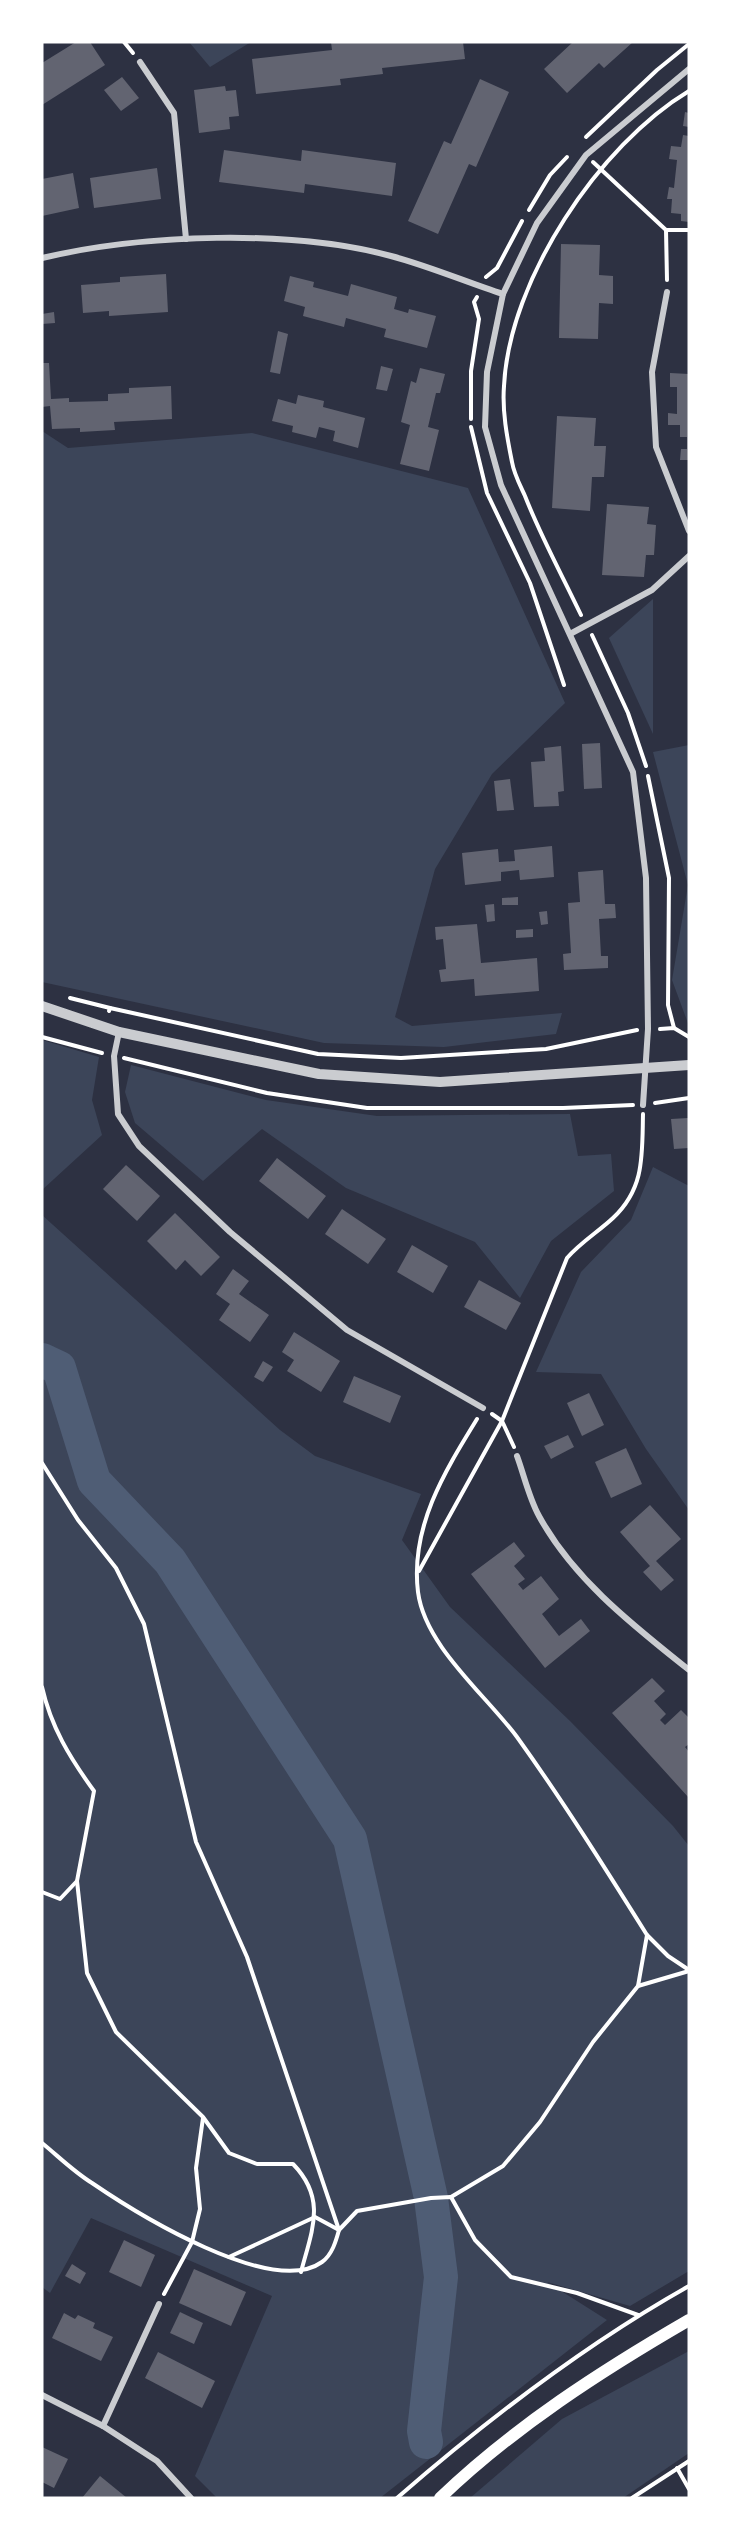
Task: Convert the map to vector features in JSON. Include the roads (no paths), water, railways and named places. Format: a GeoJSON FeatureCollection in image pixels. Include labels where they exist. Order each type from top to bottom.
{"type":"FeatureCollection","features":[{"type":"Feature","properties":{"kind":"main road"},"geometry":{"type":"LineString","coordinates":[[440,2498],[474,2465],[563,2398],[689,2320]]}},
{"type":"Feature","properties":{"kind":"street"},"geometry":{"type":"LineString","coordinates":[[141,62],[174,113],[186,239]]}},
{"type":"Feature","properties":{"kind":"street"},"geometry":{"type":"LineString","coordinates":[[643,1105],[648,1029],[646,878],[633,772],[501,485],[484,427],[488,372],[503,294],[537,223],[586,155],[689,69]]}},
{"type":"Feature","properties":{"kind":"street"},"geometry":{"type":"LineString","coordinates":[[42,258],[76,250],[186,239],[316,241],[391,256],[503,294]]}},
{"type":"Feature","properties":{"kind":"street"},"geometry":{"type":"LineString","coordinates":[[667,292],[652,372],[656,447],[689,531]]}},
{"type":"Feature","properties":{"kind":"street"},"geometry":{"type":"LineString","coordinates":[[570,633],[652,590],[689,556]]}},
{"type":"Feature","properties":{"kind":"street"},"geometry":{"type":"LineString","coordinates":[[42,1006],[119,1032],[319,1074],[440,1082],[689,1065]]}},
{"type":"Feature","properties":{"kind":"street"},"geometry":{"type":"LineString","coordinates":[[119,1032],[114,1056],[118,1114],[139,1146],[230,1232],[348,1330],[483,1408]]}},
{"type":"Feature","properties":{"kind":"street"},"geometry":{"type":"LineString","coordinates":[[517,1456],[539,1515],[573,1567],[636,1627],[689,1670]]}},
{"type":"Feature","properties":{"kind":"street"},"geometry":{"type":"LineString","coordinates":[[102,2426],[159,2304]]}},
{"type":"Feature","properties":{"kind":"street"},"geometry":{"type":"LineString","coordinates":[[42,2395],[102,2426],[157,2461],[191,2498]]}},
{"type":"Feature","properties":{"kind":"waterway"},"geometry":{"type":"LineString","coordinates":[[42,1360],[59,1368],[94,1481],[170,1561],[350,1839],[431,2198],[441,2277],[424,2431],[426,2442]]}}]}
